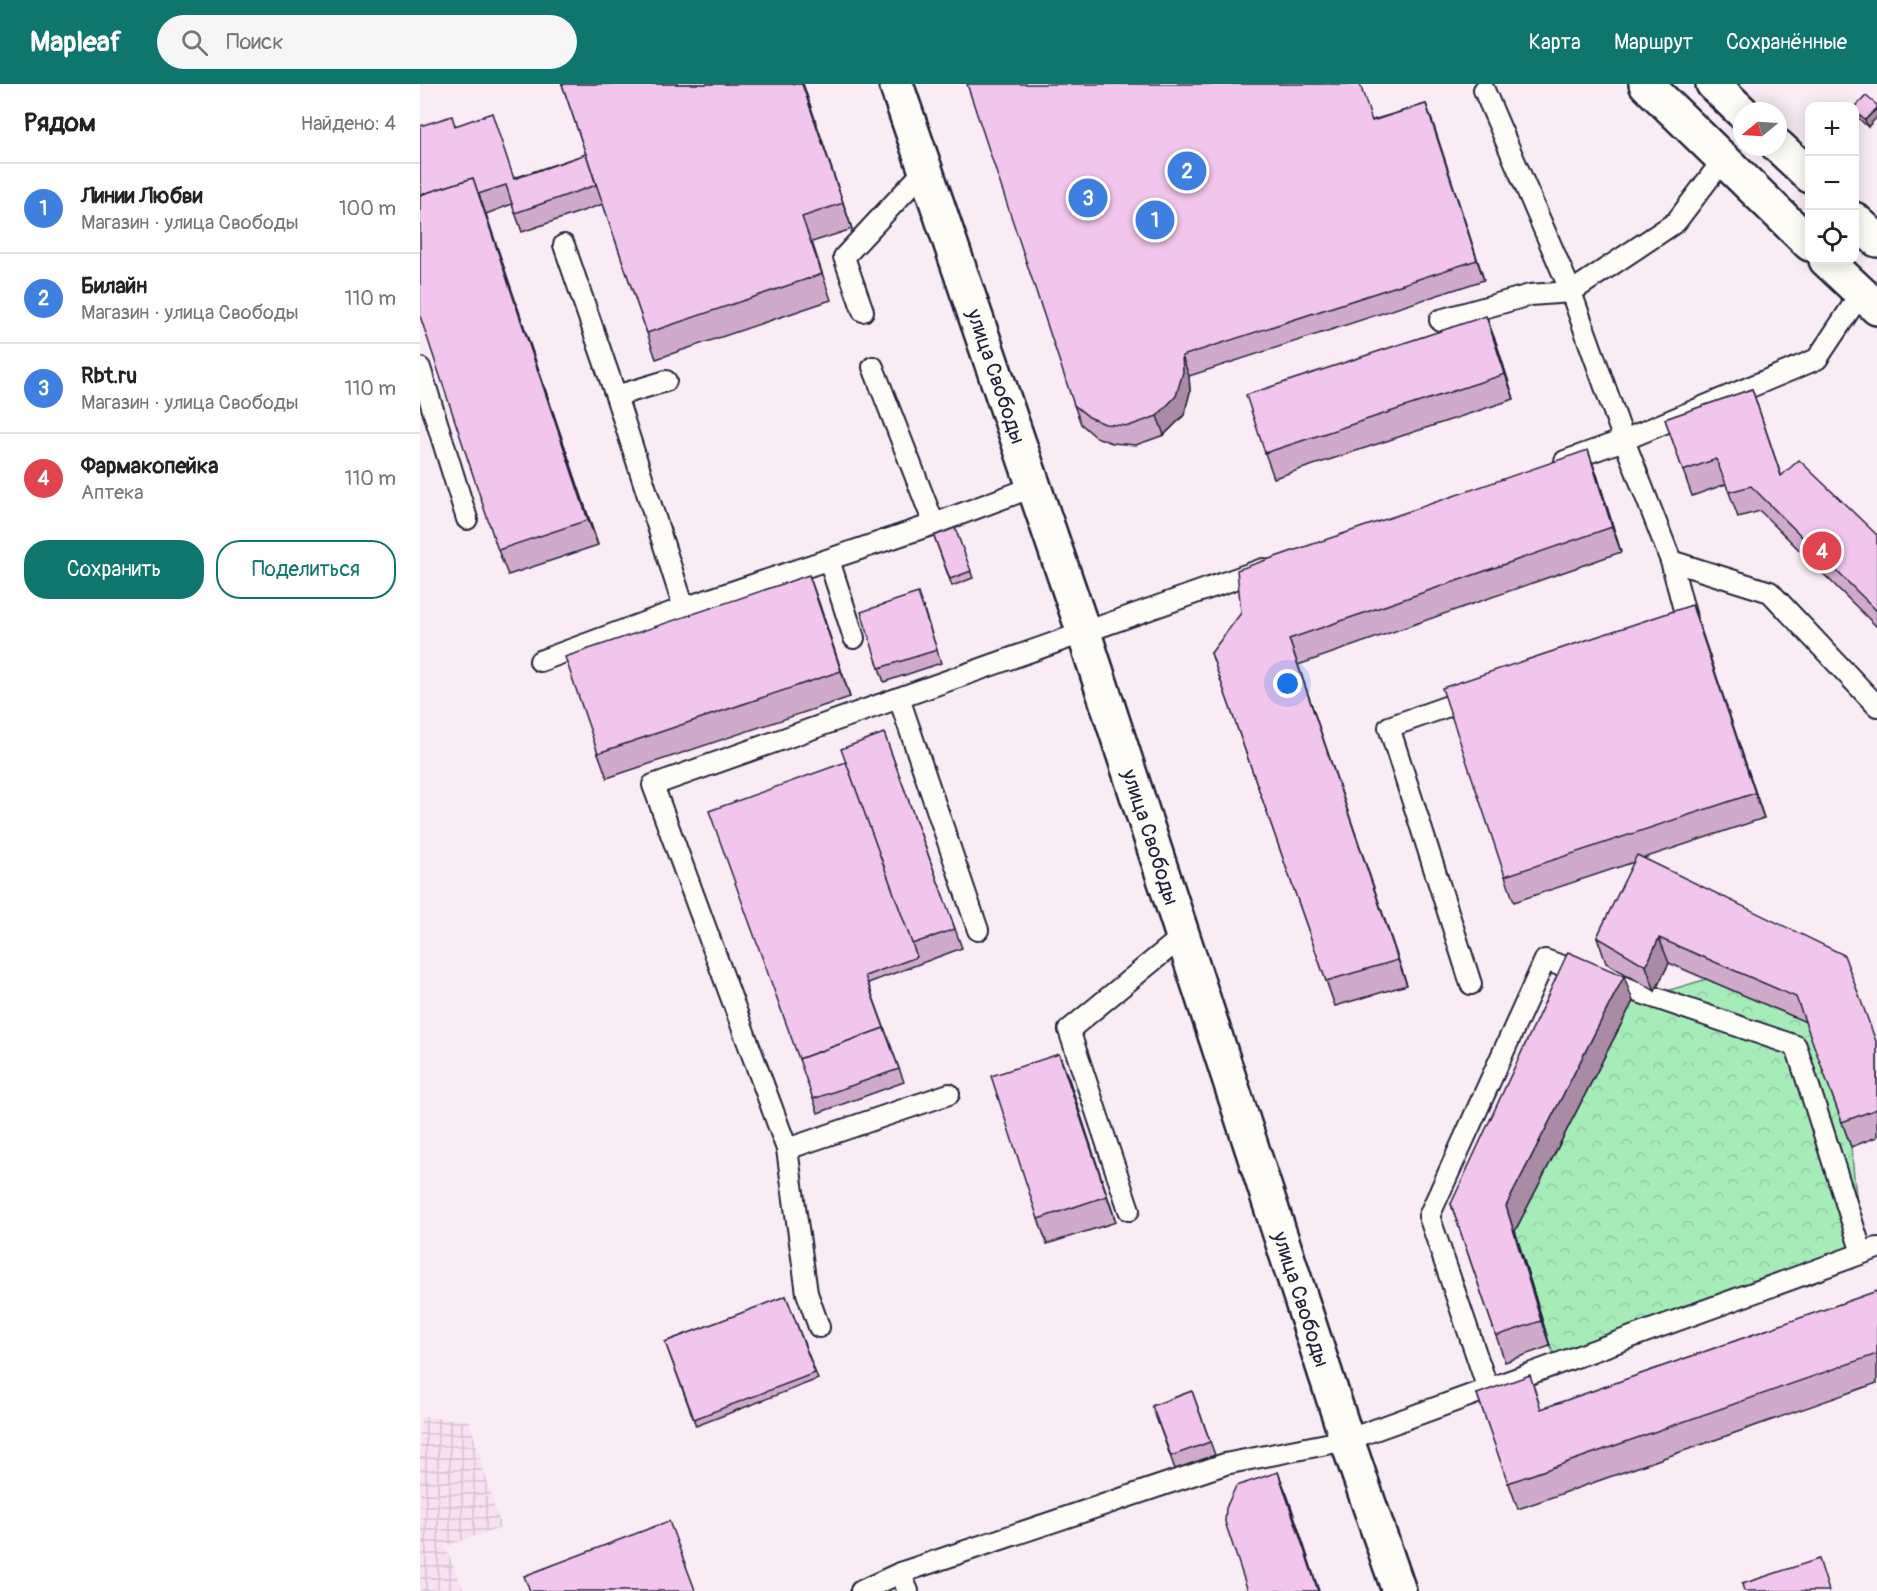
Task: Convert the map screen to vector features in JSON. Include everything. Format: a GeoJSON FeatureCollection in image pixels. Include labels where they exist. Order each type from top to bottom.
{"type":"FeatureCollection","features":[{"type":"Feature","properties":{"kind":"street","name":"улица Свободы"},"geometry":{"type":"LineString","coordinates":[[896,84],[1084,633],[1347,1440],[1399,1591]]}},
{"type":"Feature","properties":{"kind":"street"},"geometry":{"type":"LineString","coordinates":[[1646,84],[1805,240]]}},
{"type":"Feature","properties":{"kind":"street"},"geometry":{"type":"LineString","coordinates":[[1713,84],[1733,103]]}},
{"type":"Feature","properties":{"kind":"street"},"geometry":{"type":"LineString","coordinates":[[1787,155],[1805,172]]}},
{"type":"Feature","properties":{"kind":"street"},"geometry":{"type":"LineString","coordinates":[[1859,224],[1877,240]]}},
{"type":"Feature","properties":{"kind":"street"},"geometry":{"type":"LineString","coordinates":[[1830,264],[1869,300]]}},
{"type":"Feature","properties":{"kind":"lane"},"geometry":{"type":"LineString","coordinates":[[1484,90],[1571,292],[1624,440],[1671,561],[1687,621],[1658,631]]}},
{"type":"Feature","properties":{"kind":"lane"},"geometry":{"type":"LineString","coordinates":[[1440,321],[1530,295],[1571,292],[1676,222],[1722,160]]}},
{"type":"Feature","properties":{"kind":"lane"},"geometry":{"type":"LineString","coordinates":[[862,310],[844,257],[925,170]]}},
{"type":"Feature","properties":{"kind":"lane"},"geometry":{"type":"LineString","coordinates":[[564,245],[616,396],[684,608]]}},
{"type":"Feature","properties":{"kind":"lane"},"geometry":{"type":"LineString","coordinates":[[1545,468],[1624,440],[1817,359],[1869,300]]}},
{"type":"Feature","properties":{"kind":"lane"},"geometry":{"type":"LineString","coordinates":[[873,367],[934,524]]}},
{"type":"Feature","properties":{"kind":"lane"},"geometry":{"type":"LineString","coordinates":[[420,368],[467,519]]}},
{"type":"Feature","properties":{"kind":"lane"},"geometry":{"type":"LineString","coordinates":[[616,396],[666,381]]}},
{"type":"Feature","properties":{"kind":"lane"},"geometry":{"type":"LineString","coordinates":[[540,661],[684,608],[934,524],[1033,487]]}},
{"type":"Feature","properties":{"kind":"lane"},"geometry":{"type":"LineString","coordinates":[[829,560],[854,638]]}},
{"type":"Feature","properties":{"kind":"lane"},"geometry":{"type":"LineString","coordinates":[[819,1327],[807,1293],[787,1149],[653,785],[1286,561]]}},
{"type":"Feature","properties":{"kind":"lane"},"geometry":{"type":"LineString","coordinates":[[1671,561],[1770,592],[1877,706]]}},
{"type":"Feature","properties":{"kind":"lane"},"geometry":{"type":"LineString","coordinates":[[1471,984],[1389,727],[1487,692]]}},
{"type":"Feature","properties":{"kind":"lane"},"geometry":{"type":"LineString","coordinates":[[899,698],[978,930]]}},
{"type":"Feature","properties":{"kind":"lane"},"geometry":{"type":"LineString","coordinates":[[1129,1210],[1069,1030],[1183,936]]}},
{"type":"Feature","properties":{"kind":"lane"},"geometry":{"type":"LineString","coordinates":[[861,1591],[900,1572],[1224,1464],[1347,1440],[1488,1389],[1869,1250],[1796,1046],[1545,960],[1429,1216],[1488,1389]]}},
{"type":"Feature","properties":{"kind":"lane"},"geometry":{"type":"LineString","coordinates":[[787,1149],[949,1094]]}},
{"type":"Feature","properties":{"kind":"lane"},"geometry":{"type":"LineString","coordinates":[[900,1572],[908,1591]]}},
{"type":"Feature","properties":{"kind":"shaded area"},"geometry":{"type":"Polygon","coordinates":[[[420,1417],[469,1420],[501,1528],[445,1546],[464,1591],[420,1591],[420,1417]]]}},
{"type":"Feature","properties":{"kind":"green space"},"geometry":{"type":"Polygon","coordinates":[[[1707,979],[1806,1022],[1851,1147],[1862,1253],[1559,1363],[1550,1346],[1515,1231],[1633,1001],[1707,979]]]}},
{"type":"Feature","properties":{"kind":"building"},"geometry":{"type":"Polygon","coordinates":[[[562,84],[802,84],[843,203],[802,217],[822,274],[647,333],[562,84]]]}},
{"type":"Feature","properties":{"kind":"building"},"geometry":{"type":"Polygon","coordinates":[[[967,84],[1360,84],[1372,121],[1426,104],[1477,260],[1182,356],[1183,372],[1176,396],[1157,416],[1129,426],[1105,424],[1089,417],[1074,405],[967,84]]]}},
{"type":"Feature","properties":{"kind":"building"},"geometry":{"type":"Polygon","coordinates":[[[1866,96],[1877,105],[1877,108],[1865,120],[1859,115],[1859,103],[1866,96]]]}},
{"type":"Feature","properties":{"kind":"building"},"geometry":{"type":"Polygon","coordinates":[[[492,113],[514,179],[586,154],[596,185],[515,213],[506,185],[478,194],[473,178],[420,195],[420,126],[452,116],[455,126],[492,113]]]}},
{"type":"Feature","properties":{"kind":"building"},"geometry":{"type":"Polygon","coordinates":[[[473,178],[588,520],[498,550],[420,316],[420,195],[473,178]]]}},
{"type":"Feature","properties":{"kind":"building"},"geometry":{"type":"Polygon","coordinates":[[[1486,316],[1505,374],[1265,453],[1246,395],[1486,316]]]}},
{"type":"Feature","properties":{"kind":"building"},"geometry":{"type":"Polygon","coordinates":[[[1752,389],[1781,476],[1799,460],[1877,535],[1877,611],[1751,486],[1729,492],[1716,459],[1683,471],[1665,419],[1752,389]]]}},
{"type":"Feature","properties":{"kind":"building"},"geometry":{"type":"Polygon","coordinates":[[[1588,450],[1612,527],[1289,639],[1398,960],[1326,981],[1211,653],[1241,613],[1237,570],[1588,450]]]}},
{"type":"Feature","properties":{"kind":"building"},"geometry":{"type":"Polygon","coordinates":[[[955,528],[971,571],[950,579],[934,536],[955,528]]]}},
{"type":"Feature","properties":{"kind":"building"},"geometry":{"type":"Polygon","coordinates":[[[809,575],[841,671],[598,753],[565,657],[809,575]]]}},
{"type":"Feature","properties":{"kind":"building"},"geometry":{"type":"Polygon","coordinates":[[[918,593],[937,650],[879,668],[861,612],[918,593]]]}},
{"type":"Feature","properties":{"kind":"building"},"geometry":{"type":"Polygon","coordinates":[[[1692,605],[1755,793],[1505,876],[1442,688],[1692,605]]]}},
{"type":"Feature","properties":{"kind":"building"},"geometry":{"type":"Polygon","coordinates":[[[884,733],[955,929],[912,944],[841,749],[884,733]]]}},
{"type":"Feature","properties":{"kind":"building"},"geometry":{"type":"Polygon","coordinates":[[[846,762],[917,957],[865,976],[884,1028],[799,1059],[709,811],[846,762]]]}},
{"type":"Feature","properties":{"kind":"building"},"geometry":{"type":"Polygon","coordinates":[[[1637,855],[1844,955],[1877,1044],[1877,1109],[1842,1122],[1796,997],[1659,938],[1646,966],[1597,937],[1637,855]]]}},
{"type":"Feature","properties":{"kind":"building"},"geometry":{"type":"Polygon","coordinates":[[[1568,952],[1624,976],[1506,1206],[1541,1321],[1496,1336],[1451,1204],[1568,952]]]}},
{"type":"Feature","properties":{"kind":"building"},"geometry":{"type":"Polygon","coordinates":[[[884,1028],[899,1069],[813,1099],[799,1059],[884,1028]]]}},
{"type":"Feature","properties":{"kind":"building"},"geometry":{"type":"Polygon","coordinates":[[[1059,1054],[1107,1196],[1038,1219],[991,1076],[1059,1054]]]}},
{"type":"Feature","properties":{"kind":"building"},"geometry":{"type":"Polygon","coordinates":[[[1877,1291],[1877,1354],[1508,1483],[1477,1394],[1530,1375],[1541,1409],[1877,1291]]]}},
{"type":"Feature","properties":{"kind":"building"},"geometry":{"type":"Polygon","coordinates":[[[786,1296],[815,1373],[694,1419],[665,1342],[786,1296]]]}},
{"type":"Feature","properties":{"kind":"building"},"geometry":{"type":"Polygon","coordinates":[[[1192,1391],[1210,1442],[1171,1456],[1152,1406],[1192,1391]]]}},
{"type":"Feature","properties":{"kind":"building"},"geometry":{"type":"Polygon","coordinates":[[[1278,1472],[1318,1591],[1248,1591],[1225,1522],[1226,1508],[1236,1486],[1278,1472]]]}},
{"type":"Feature","properties":{"kind":"building"},"geometry":{"type":"Polygon","coordinates":[[[669,1521],[695,1590],[530,1591],[524,1576],[669,1521]]]}},
{"type":"Feature","properties":{"kind":"building"},"geometry":{"type":"Polygon","coordinates":[[[1819,1559],[1829,1591],[1744,1591],[1742,1584],[1819,1559]]]}},
{"type":"Feature","properties":{"kind":"place","name":"Билайн"},"geometry":{"type":"Point","coordinates":[1187,171]}},
{"type":"Feature","properties":{"kind":"place","name":"Rbt.ru"},"geometry":{"type":"Point","coordinates":[1088,198]}},
{"type":"Feature","properties":{"kind":"place","name":"Линии Любви"},"geometry":{"type":"Point","coordinates":[1155,220]}},
{"type":"Feature","properties":{"kind":"place","name":"Фармакопейка"},"geometry":{"type":"Point","coordinates":[1822,551]}}]}
